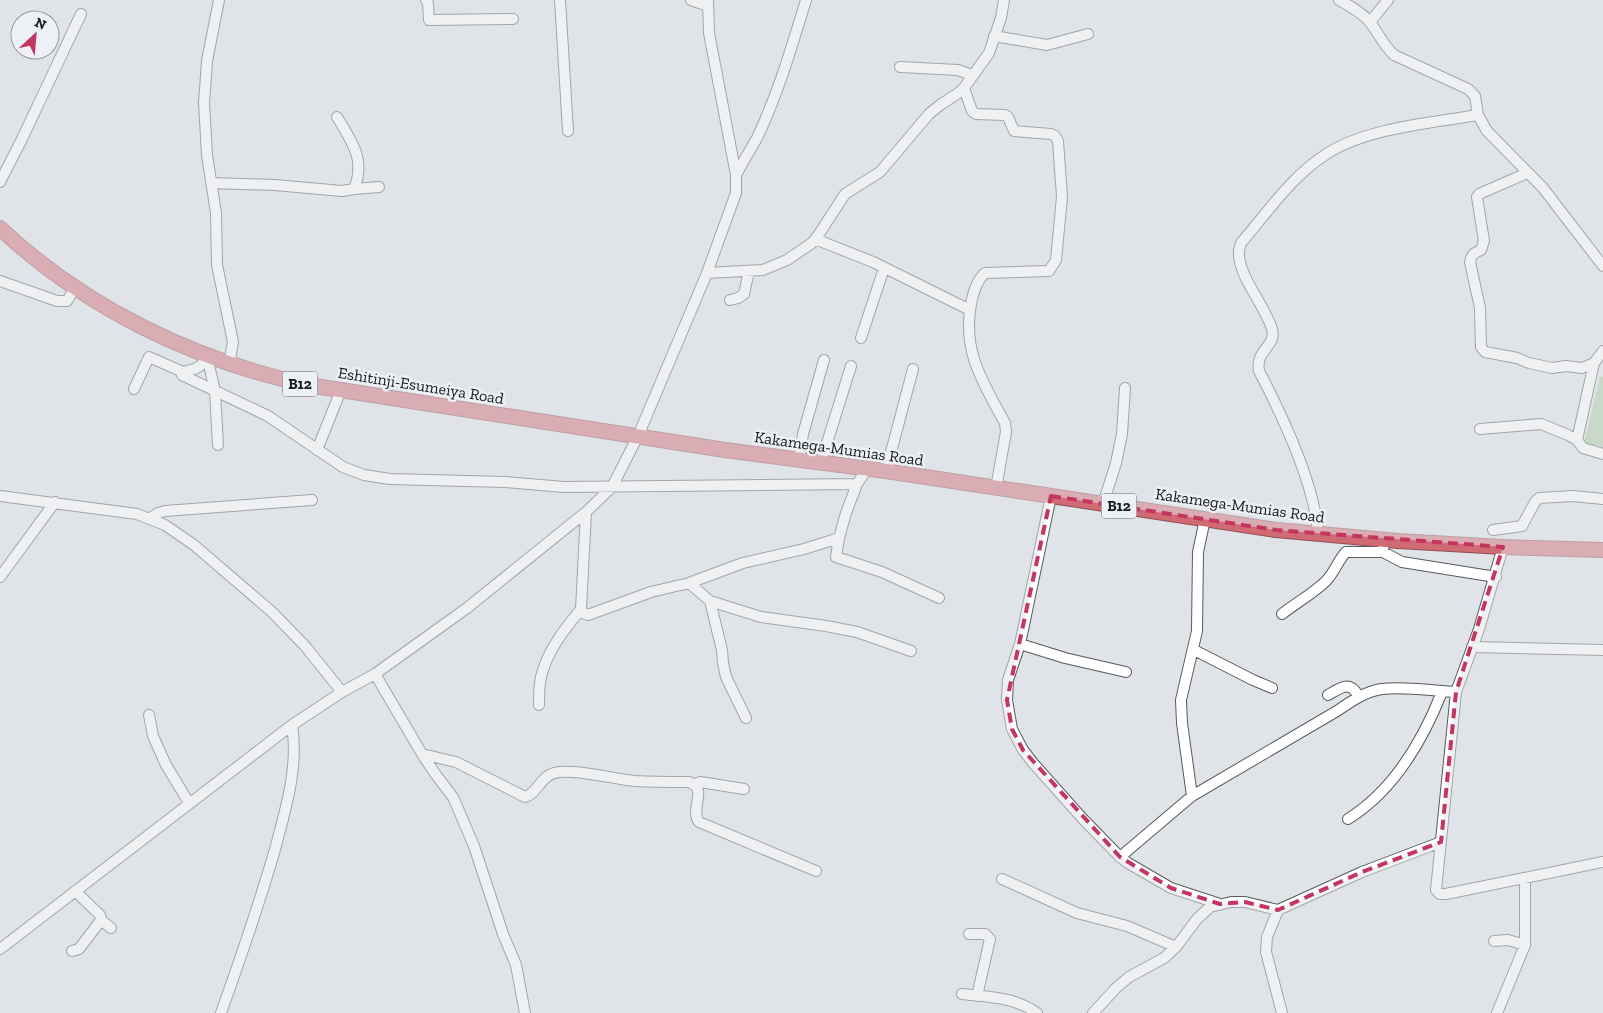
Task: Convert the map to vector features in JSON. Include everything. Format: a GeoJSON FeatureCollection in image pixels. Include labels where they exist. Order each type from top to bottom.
{"type":"FeatureCollection","features":[{"type":"Feature","properties":{"kind":"highway","name":"Eshitinji-Esumeiya Road"},"geometry":{"type":"LineString","coordinates":[[0,228],[50,271],[75,288],[138,325],[229,364],[308,386],[638,436]]}},
{"type":"Feature","properties":{"kind":"highway","name":"Kakamega-Mumias Road"},"geometry":{"type":"LineString","coordinates":[[638,436],[886,471],[1276,530],[1318,534],[1383,546],[1603,550]]}},
{"type":"Feature","properties":{"kind":"street"},"geometry":{"type":"LineString","coordinates":[[219,0],[207,61],[204,103],[207,155],[216,213],[217,265],[233,342],[229,364]]}},
{"type":"Feature","properties":{"kind":"street"},"geometry":{"type":"LineString","coordinates":[[426,0],[428,3],[429,20],[513,19]]}},
{"type":"Feature","properties":{"kind":"street"},"geometry":{"type":"LineString","coordinates":[[560,0],[568,131]]}},
{"type":"Feature","properties":{"kind":"street"},"geometry":{"type":"LineString","coordinates":[[0,949],[292,725],[342,692],[375,674],[467,608],[586,512],[612,487],[638,436],[707,273],[736,193],[736,174],[709,33],[708,3],[691,0]]}},
{"type":"Feature","properties":{"kind":"street"},"geometry":{"type":"LineString","coordinates":[[736,174],[757,138],[768,111],[782,75],[806,0]]}},
{"type":"Feature","properties":{"kind":"street"},"geometry":{"type":"LineString","coordinates":[[707,273],[763,270],[776,266],[802,250],[815,238],[845,194],[880,172],[929,114],[964,88],[988,53],[1001,18],[1004,0]]}},
{"type":"Feature","properties":{"kind":"street"},"geometry":{"type":"LineString","coordinates":[[1340,0],[1370,22],[1385,47],[1394,56],[1468,89],[1475,96],[1478,116],[1487,131],[1543,188],[1603,266]]}},
{"type":"Feature","properties":{"kind":"street"},"geometry":{"type":"LineString","coordinates":[[1370,22],[1388,0]]}},
{"type":"Feature","properties":{"kind":"street"},"geometry":{"type":"LineString","coordinates":[[0,182],[81,14]]}},
{"type":"Feature","properties":{"kind":"street"},"geometry":{"type":"LineString","coordinates":[[994,36],[1047,45],[1088,34]]}},
{"type":"Feature","properties":{"kind":"street"},"geometry":{"type":"LineString","coordinates":[[900,67],[958,70],[972,75]]}},
{"type":"Feature","properties":{"kind":"street"},"geometry":{"type":"LineString","coordinates":[[964,88],[972,111],[976,114],[1002,114],[1008,117],[1015,132],[1050,134],[1055,136],[1058,141],[1062,197],[1056,260],[1052,268],[1049,271],[1041,272],[985,273],[980,278],[976,287],[970,310],[969,339],[975,367],[1005,423],[1006,432],[996,488]]}},
{"type":"Feature","properties":{"kind":"street"},"geometry":{"type":"LineString","coordinates":[[1318,534],[1310,493],[1302,470],[1260,371],[1258,362],[1260,356],[1272,340],[1273,331],[1244,272],[1238,254],[1241,243],[1293,182],[1325,155],[1345,145],[1383,131],[1478,116]]}},
{"type":"Feature","properties":{"kind":"street"},"geometry":{"type":"LineString","coordinates":[[337,117],[354,146],[360,164],[359,177],[354,189]]}},
{"type":"Feature","properties":{"kind":"street"},"geometry":{"type":"LineString","coordinates":[[1528,173],[1479,194],[1477,197],[1484,241],[1481,250],[1473,254],[1470,262],[1480,308],[1481,346],[1485,352],[1517,358],[1552,368],[1566,366],[1582,368],[1594,363]]}},
{"type":"Feature","properties":{"kind":"street"},"geometry":{"type":"LineString","coordinates":[[211,183],[275,185],[342,191],[380,187]]}},
{"type":"Feature","properties":{"kind":"street"},"geometry":{"type":"LineString","coordinates":[[815,238],[884,268],[970,310]]}},
{"type":"Feature","properties":{"kind":"street"},"geometry":{"type":"LineString","coordinates":[[861,338],[884,268]]}},
{"type":"Feature","properties":{"kind":"street"},"geometry":{"type":"LineString","coordinates":[[730,300],[744,294],[749,271]]}},
{"type":"Feature","properties":{"kind":"street"},"geometry":{"type":"LineString","coordinates":[[0,281],[57,301],[67,302],[75,288]]}},
{"type":"Feature","properties":{"kind":"street"},"geometry":{"type":"LineString","coordinates":[[1577,440],[1594,363],[1603,350]]}},
{"type":"Feature","properties":{"kind":"street"},"geometry":{"type":"LineString","coordinates":[[134,389],[149,357],[183,372],[204,364],[207,356]]}},
{"type":"Feature","properties":{"kind":"street"},"geometry":{"type":"LineString","coordinates":[[207,356],[215,390],[218,445]]}},
{"type":"Feature","properties":{"kind":"street"},"geometry":{"type":"LineString","coordinates":[[798,459],[803,434],[824,360]]}},
{"type":"Feature","properties":{"kind":"street"},"geometry":{"type":"LineString","coordinates":[[822,462],[851,366]]}},
{"type":"Feature","properties":{"kind":"street"},"geometry":{"type":"LineString","coordinates":[[886,471],[913,369]]}},
{"type":"Feature","properties":{"kind":"street"},"geometry":{"type":"LineString","coordinates":[[183,372],[182,375],[268,416],[343,467],[364,475],[564,487],[797,483],[857,484]]}},
{"type":"Feature","properties":{"kind":"street"},"geometry":{"type":"LineString","coordinates":[[1103,504],[1116,463],[1122,434],[1125,388]]}},
{"type":"Feature","properties":{"kind":"street"},"geometry":{"type":"LineString","coordinates":[[318,450],[341,390]]}},
{"type":"Feature","properties":{"kind":"street"},"geometry":{"type":"LineString","coordinates":[[1480,429],[1541,424],[1577,440],[1584,448],[1603,454]]}},
{"type":"Feature","properties":{"kind":"street"},"geometry":{"type":"LineString","coordinates":[[867,469],[857,484],[846,513],[836,556],[882,572],[939,598]]}},
{"type":"Feature","properties":{"kind":"street"},"geometry":{"type":"LineString","coordinates":[[0,496],[137,514],[165,525],[194,545],[272,612],[305,646],[342,692]]}},
{"type":"Feature","properties":{"kind":"street"},"geometry":{"type":"LineString","coordinates":[[1051,496],[1020,644],[1008,680],[1007,700],[1012,729],[1023,750],[1033,763],[1120,857],[1171,888],[1220,904],[1244,902],[1278,910],[1362,872],[1441,842]]}},
{"type":"Feature","properties":{"kind":"street"},"geometry":{"type":"LineString","coordinates":[[1493,530],[1522,526],[1539,498],[1573,496],[1603,499]]}},
{"type":"Feature","properties":{"kind":"street"},"geometry":{"type":"LineString","coordinates":[[149,519],[158,512],[165,511],[312,500]]}},
{"type":"Feature","properties":{"kind":"street"},"geometry":{"type":"LineString","coordinates":[[0,577],[55,502]]}},
{"type":"Feature","properties":{"kind":"street"},"geometry":{"type":"LineString","coordinates":[[538,705],[541,678],[546,660],[556,642],[581,609],[586,512]]}},
{"type":"Feature","properties":{"kind":"street"},"geometry":{"type":"LineString","coordinates":[[1192,796],[1182,723],[1181,700],[1194,650],[1198,621],[1198,552],[1205,519]]}},
{"type":"Feature","properties":{"kind":"street"},"geometry":{"type":"LineString","coordinates":[[581,609],[583,613],[592,615],[651,592],[689,583],[743,562],[804,549],[839,538]]}},
{"type":"Feature","properties":{"kind":"street"},"geometry":{"type":"LineString","coordinates":[[1282,614],[1326,581],[1335,570],[1338,560],[1346,552],[1383,546],[1402,562],[1496,577]]}},
{"type":"Feature","properties":{"kind":"street"},"geometry":{"type":"LineString","coordinates":[[1504,547],[1480,629],[1456,692],[1435,887],[1440,894],[1446,894],[1603,862]]}},
{"type":"Feature","properties":{"kind":"street"},"geometry":{"type":"LineString","coordinates":[[689,583],[710,601],[761,617],[856,632],[911,651]]}},
{"type":"Feature","properties":{"kind":"street"},"geometry":{"type":"LineString","coordinates":[[710,601],[722,650],[726,677],[746,718]]}},
{"type":"Feature","properties":{"kind":"street"},"geometry":{"type":"LineString","coordinates":[[1020,644],[1065,658],[1126,672]]}},
{"type":"Feature","properties":{"kind":"street"},"geometry":{"type":"LineString","coordinates":[[1472,647],[1603,650]]}},
{"type":"Feature","properties":{"kind":"street"},"geometry":{"type":"LineString","coordinates":[[1194,650],[1272,688]]}},
{"type":"Feature","properties":{"kind":"street"},"geometry":{"type":"LineString","coordinates":[[375,674],[422,754],[453,797],[474,846],[503,934],[516,965],[525,1013]]}},
{"type":"Feature","properties":{"kind":"street"},"geometry":{"type":"LineString","coordinates":[[1328,695],[1341,688],[1350,686],[1359,697]]}},
{"type":"Feature","properties":{"kind":"street"},"geometry":{"type":"LineString","coordinates":[[1120,857],[1192,796],[1359,697],[1381,689],[1456,692]]}},
{"type":"Feature","properties":{"kind":"street"},"geometry":{"type":"LineString","coordinates":[[1348,819],[1359,812],[1391,781],[1432,716],[1442,692]]}},
{"type":"Feature","properties":{"kind":"street"},"geometry":{"type":"LineString","coordinates":[[149,716],[153,736],[166,765],[189,803]]}},
{"type":"Feature","properties":{"kind":"street"},"geometry":{"type":"LineString","coordinates":[[221,1013],[257,910],[288,801],[295,744],[292,725]]}},
{"type":"Feature","properties":{"kind":"street"},"geometry":{"type":"LineString","coordinates":[[422,754],[456,762],[525,797],[532,794],[548,775],[563,772],[634,781],[689,782],[695,784],[700,782],[744,789]]}},
{"type":"Feature","properties":{"kind":"street"},"geometry":{"type":"LineString","coordinates":[[695,784],[699,792],[695,817],[699,822],[816,871]]}},
{"type":"Feature","properties":{"kind":"street"},"geometry":{"type":"LineString","coordinates":[[1497,1013],[1525,945],[1525,878]]}},
{"type":"Feature","properties":{"kind":"street"},"geometry":{"type":"LineString","coordinates":[[1002,879],[1077,913],[1127,926],[1176,947]]}},
{"type":"Feature","properties":{"kind":"street"},"geometry":{"type":"LineString","coordinates":[[75,891],[100,915],[101,920],[112,928]]}},
{"type":"Feature","properties":{"kind":"street"},"geometry":{"type":"LineString","coordinates":[[1093,1013],[1129,977],[1164,958],[1176,947],[1203,913],[1220,904]]}},
{"type":"Feature","properties":{"kind":"street"},"geometry":{"type":"LineString","coordinates":[[1278,910],[1267,937],[1266,952],[1282,1013]]}},
{"type":"Feature","properties":{"kind":"street"},"geometry":{"type":"LineString","coordinates":[[72,950],[79,949],[101,920]]}},
{"type":"Feature","properties":{"kind":"street"},"geometry":{"type":"LineString","coordinates":[[968,934],[985,934],[989,937],[990,942],[977,996]]}},
{"type":"Feature","properties":{"kind":"street"},"geometry":{"type":"LineString","coordinates":[[1494,941],[1508,940],[1525,945]]}},
{"type":"Feature","properties":{"kind":"street"},"geometry":{"type":"LineString","coordinates":[[962,994],[1007,1000],[1030,1008],[1037,1013]]}},
{"type":"Feature","properties":{"kind":"highlighted area"},"geometry":{"type":"Polygon","coordinates":[[[1051,496],[1276,530],[1503,547],[1456,692],[1441,842],[1362,872],[1278,910],[1245,902],[1220,904],[1171,888],[1120,857],[1023,750],[1012,729],[1007,700],[1051,496]]]}},
{"type":"Feature","properties":{"kind":"green space"},"geometry":{"type":"Polygon","coordinates":[[[1600,376],[1603,377],[1603,447],[1584,443],[1600,376]]]}}]}
